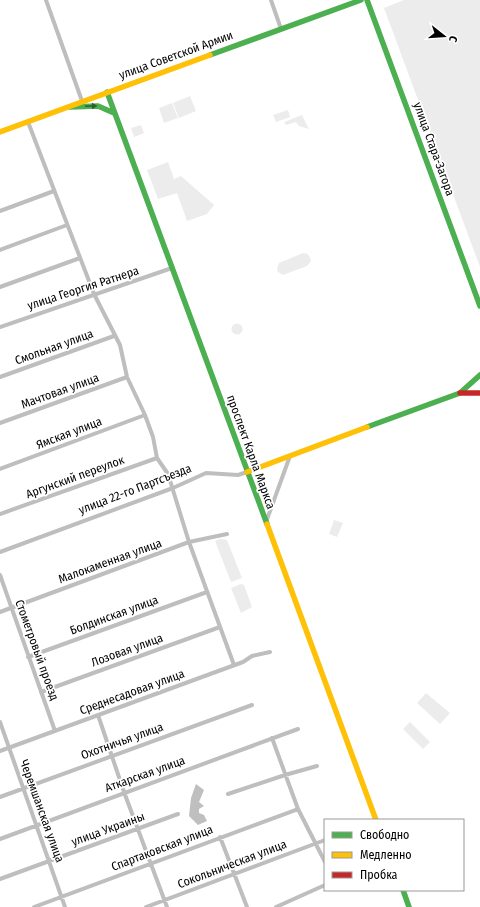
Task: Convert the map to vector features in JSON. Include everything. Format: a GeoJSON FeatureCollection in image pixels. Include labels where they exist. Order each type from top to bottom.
{"type":"FeatureCollection","features":[{"type":"Feature","properties":{"kind":"street"},"geometry":{"type":"LineString","coordinates":[[46,0],[82,101]]}},
{"type":"Feature","properties":{"kind":"street"},"geometry":{"type":"LineString","coordinates":[[271,0],[281,29]]}},
{"type":"Feature","properties":{"kind":"street","name":"улица Советской Армии"},"geometry":{"type":"LineString","coordinates":[[0,132],[361,0]]}},
{"type":"Feature","properties":{"kind":"street","name":"улица Стара-Загора"},"geometry":{"type":"LineString","coordinates":[[367,0],[480,306]]}},
{"type":"Feature","properties":{"kind":"street","name":"проспект Карла Маркса"},"geometry":{"type":"LineString","coordinates":[[107,92],[376,819]]}},
{"type":"Feature","properties":{"kind":"street"},"geometry":{"type":"LineString","coordinates":[[66,107],[98,106],[114,113]]}},
{"type":"Feature","properties":{"kind":"street"},"geometry":{"type":"LineString","coordinates":[[28,122],[94,294],[114,336],[120,345],[127,377],[145,415],[153,437],[157,458],[168,474],[189,542],[234,665]]}},
{"type":"Feature","properties":{"kind":"street"},"geometry":{"type":"LineString","coordinates":[[0,211],[54,191]]}},
{"type":"Feature","properties":{"kind":"street"},"geometry":{"type":"LineString","coordinates":[[0,250],[67,225]]}},
{"type":"Feature","properties":{"kind":"street"},"geometry":{"type":"LineString","coordinates":[[0,287],[80,258]]}},
{"type":"Feature","properties":{"kind":"street","name":"улица Георгия Ратнера"},"geometry":{"type":"LineString","coordinates":[[0,327],[172,268]]}},
{"type":"Feature","properties":{"kind":"street","name":"Смольная улица"},"geometry":{"type":"LineString","coordinates":[[0,377],[114,336]]}},
{"type":"Feature","properties":{"kind":"street","name":"улица 22-го Партсъезда"},"geometry":{"type":"LineString","coordinates":[[460,393],[480,375]]}},
{"type":"Feature","properties":{"kind":"street","name":"Мачтовая улица"},"geometry":{"type":"LineString","coordinates":[[0,423],[127,377]]}},
{"type":"Feature","properties":{"kind":"street","name":"улица 22-го Партсъезда"},"geometry":{"type":"LineString","coordinates":[[0,552],[173,488],[206,473],[238,475],[460,393],[480,393]]}},
{"type":"Feature","properties":{"kind":"street","name":"Ямская улица"},"geometry":{"type":"LineString","coordinates":[[0,469],[145,415]]}},
{"type":"Feature","properties":{"kind":"street"},"geometry":{"type":"LineString","coordinates":[[266,523],[290,456]]}},
{"type":"Feature","properties":{"kind":"street","name":"Аргунский переулок"},"geometry":{"type":"LineString","coordinates":[[0,514],[157,458]]}},
{"type":"Feature","properties":{"kind":"street","name":"Малокаменная улица"},"geometry":{"type":"LineString","coordinates":[[0,612],[189,542],[228,534]]}},
{"type":"Feature","properties":{"kind":"street","name":"Стометровый проезд"},"geometry":{"type":"LineString","coordinates":[[0,576],[55,731]]}},
{"type":"Feature","properties":{"kind":"street","name":"Болдинская улица"},"geometry":{"type":"LineString","coordinates":[[28,657],[207,592]]}},
{"type":"Feature","properties":{"kind":"street","name":"Лозовая улица"},"geometry":{"type":"LineString","coordinates":[[41,692],[220,627]]}},
{"type":"Feature","properties":{"kind":"street","name":"Среднесадовая улица"},"geometry":{"type":"LineString","coordinates":[[0,751],[234,665],[252,656],[270,652]]}},
{"type":"Feature","properties":{"kind":"street","name":"Охотничья улица"},"geometry":{"type":"LineString","coordinates":[[0,797],[252,705]]}},
{"type":"Feature","properties":{"kind":"street"},"geometry":{"type":"LineString","coordinates":[[98,715],[137,829],[167,907]]}},
{"type":"Feature","properties":{"kind":"street","name":"Черемшанская улица"},"geometry":{"type":"LineString","coordinates":[[0,722],[22,789],[37,825],[65,907]]}},
{"type":"Feature","properties":{"kind":"street","name":"Аткарская улица"},"geometry":{"type":"LineString","coordinates":[[0,839],[298,729]]}},
{"type":"Feature","properties":{"kind":"street"},"geometry":{"type":"LineString","coordinates":[[272,738],[298,809],[317,843],[324,860]]}},
{"type":"Feature","properties":{"kind":"street"},"geometry":{"type":"LineString","coordinates":[[228,794],[316,766]]}},
{"type":"Feature","properties":{"kind":"street","name":"Спартаковская улица"},"geometry":{"type":"LineString","coordinates":[[34,907],[298,809]]}},
{"type":"Feature","properties":{"kind":"street","name":"улица Украины"},"geometry":{"type":"LineString","coordinates":[[0,879],[178,814]]}},
{"type":"Feature","properties":{"kind":"street"},"geometry":{"type":"LineString","coordinates":[[220,837],[248,907]]}},
{"type":"Feature","properties":{"kind":"street","name":"Сокольническая улица"},"geometry":{"type":"LineString","coordinates":[[146,907],[324,840]]}},
{"type":"Feature","properties":{"kind":"street"},"geometry":{"type":"LineString","coordinates":[[276,907],[324,885]]}},
{"type":"Feature","properties":{"kind":"street"},"geometry":{"type":"LineString","coordinates":[[403,891],[409,907]]}},
{"type":"Feature","properties":{"kind":"shaded area"},"geometry":{"type":"Polygon","coordinates":[[[404,0],[480,0],[480,267],[384,8],[404,0]]]}},
{"type":"Feature","properties":{"kind":"shaded area"},"geometry":{"type":"Polygon","coordinates":[[[190,96],[196,111],[179,118],[173,103],[190,96]]]}},
{"type":"Feature","properties":{"kind":"shaded area"},"geometry":{"type":"Polygon","coordinates":[[[172,103],[178,118],[164,123],[159,108],[172,103]]]}},
{"type":"Feature","properties":{"kind":"shaded area"},"geometry":{"type":"Polygon","coordinates":[[[288,110],[290,117],[276,122],[273,115],[288,110]]]}},
{"type":"Feature","properties":{"kind":"shaded area"},"geometry":{"type":"Polygon","coordinates":[[[302,115],[309,129],[299,126],[296,122],[286,125],[284,122],[302,115]]]}},
{"type":"Feature","properties":{"kind":"shaded area"},"geometry":{"type":"Polygon","coordinates":[[[141,125],[144,133],[134,137],[131,128],[141,125]]]}},
{"type":"Feature","properties":{"kind":"shaded area"},"geometry":{"type":"Polygon","coordinates":[[[168,162],[174,179],[181,176],[214,205],[207,214],[187,221],[177,193],[158,199],[147,170],[168,162]]]}},
{"type":"Feature","properties":{"kind":"shaded area"},"geometry":{"type":"Polygon","coordinates":[[[303,253],[307,254],[311,259],[307,266],[283,275],[278,272],[277,269],[279,263],[303,253]]]}},
{"type":"Feature","properties":{"kind":"shaded area"},"geometry":{"type":"Polygon","coordinates":[[[235,324],[239,324],[241,325],[241,333],[235,334],[232,331],[232,327],[235,324]]]}},
{"type":"Feature","properties":{"kind":"shaded area"},"geometry":{"type":"Polygon","coordinates":[[[334,520],[343,523],[337,537],[329,534],[334,520]]]}},
{"type":"Feature","properties":{"kind":"shaded area"},"geometry":{"type":"Polygon","coordinates":[[[220,539],[227,540],[242,578],[231,582],[215,541],[220,539]]]}},
{"type":"Feature","properties":{"kind":"shaded area"},"geometry":{"type":"Polygon","coordinates":[[[241,584],[244,585],[252,607],[241,613],[231,588],[241,584]]]}},
{"type":"Feature","properties":{"kind":"shaded area"},"geometry":{"type":"Polygon","coordinates":[[[426,693],[450,713],[440,724],[417,703],[426,693]]]}},
{"type":"Feature","properties":{"kind":"shaded area"},"geometry":{"type":"Polygon","coordinates":[[[410,722],[430,742],[423,749],[403,729],[410,722]]]}},
{"type":"Feature","properties":{"kind":"shaded area"},"geometry":{"type":"Polygon","coordinates":[[[196,784],[204,790],[199,802],[204,806],[199,809],[199,813],[204,815],[207,821],[198,825],[189,816],[191,798],[196,784]]]}},
{"type":"Feature","properties":{"kind":"traffic: fast"},"geometry":{"type":"LineString","coordinates":[[210,55],[361,0]]}},
{"type":"Feature","properties":{"kind":"traffic: fast"},"geometry":{"type":"LineString","coordinates":[[367,0],[480,306]]}},
{"type":"Feature","properties":{"kind":"traffic: fast"},"geometry":{"type":"LineString","coordinates":[[107,92],[267,524]]}},
{"type":"Feature","properties":{"kind":"traffic: fast"},"geometry":{"type":"LineString","coordinates":[[70,107],[98,106],[114,113]]}},
{"type":"Feature","properties":{"kind":"traffic: fast"},"geometry":{"type":"LineString","coordinates":[[367,427],[460,393],[480,375]]}},
{"type":"Feature","properties":{"kind":"traffic: fast"},"geometry":{"type":"LineString","coordinates":[[403,891],[409,907]]}},
{"type":"Feature","properties":{"kind":"traffic: slow"},"geometry":{"type":"LineString","coordinates":[[0,132],[210,55]]}},
{"type":"Feature","properties":{"kind":"traffic: slow"},"geometry":{"type":"LineString","coordinates":[[247,472],[367,427]]}},
{"type":"Feature","properties":{"kind":"traffic: slow"},"geometry":{"type":"LineString","coordinates":[[267,524],[376,819]]}},
{"type":"Feature","properties":{"kind":"traffic: jam"},"geometry":{"type":"LineString","coordinates":[[460,393],[480,393]]}}]}
